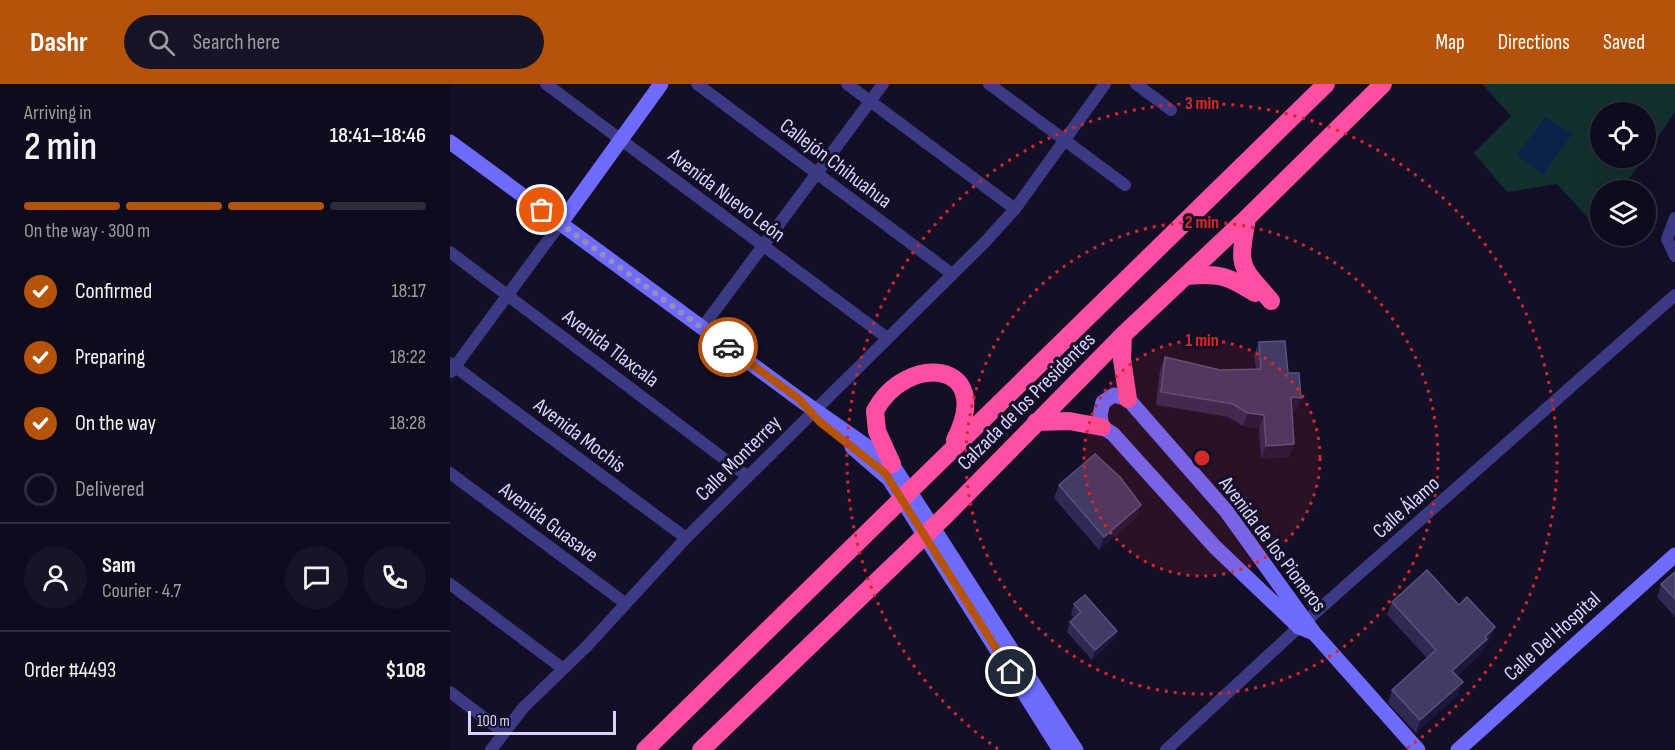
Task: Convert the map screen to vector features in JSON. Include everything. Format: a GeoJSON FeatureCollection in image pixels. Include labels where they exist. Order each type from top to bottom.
{"type":"FeatureCollection","features":[{"type":"Feature","properties":{"kind":"highway","name":"Calzada de los Presidentes"},"geometry":{"type":"LineString","coordinates":[[645,750],[1326,84]]}},
{"type":"Feature","properties":{"kind":"highway","name":"Calzada de los Presidentes"},"geometry":{"type":"LineString","coordinates":[[701,750],[939,521],[1124,335],[1383,84]]}},
{"type":"Feature","properties":{"kind":"highway"},"geometry":{"type":"LineString","coordinates":[[1187,276],[1219,274],[1231,278],[1271,301],[1245,272],[1241,251],[1247,218]]}},
{"type":"Feature","properties":{"kind":"highway"},"geometry":{"type":"LineString","coordinates":[[1124,335],[1122,359],[1128,399]]}},
{"type":"Feature","properties":{"kind":"highway"},"geometry":{"type":"LineString","coordinates":[[893,471],[877,430],[875,411],[891,390],[924,373],[933,371],[954,378],[966,398],[963,423],[950,451]]}},
{"type":"Feature","properties":{"kind":"highway"},"geometry":{"type":"LineString","coordinates":[[1036,422],[1069,421],[1102,427]]}},
{"type":"Feature","properties":{"kind":"street","name":"Avenida Nuevo León"},"geometry":{"type":"LineString","coordinates":[[546,84],[886,337]]}},
{"type":"Feature","properties":{"kind":"street"},"geometry":{"type":"LineString","coordinates":[[452,367],[508,295],[661,84]]}},
{"type":"Feature","properties":{"kind":"street","name":"Callejón Chihuahua"},"geometry":{"type":"LineString","coordinates":[[697,84],[952,274]]}},
{"type":"Feature","properties":{"kind":"street"},"geometry":{"type":"LineString","coordinates":[[848,84],[1015,209]]}},
{"type":"Feature","properties":{"kind":"street"},"geometry":{"type":"LineString","coordinates":[[702,328],[883,84]]}},
{"type":"Feature","properties":{"kind":"street"},"geometry":{"type":"LineString","coordinates":[[989,84],[1125,185]]}},
{"type":"Feature","properties":{"kind":"street","name":"Calle Monterrey"},"geometry":{"type":"LineString","coordinates":[[491,750],[523,708],[582,651],[747,476],[1015,209],[1105,84]]}},
{"type":"Feature","properties":{"kind":"street"},"geometry":{"type":"LineString","coordinates":[[1136,84],[1171,110]]}},
{"type":"Feature","properties":{"kind":"street"},"geometry":{"type":"LineString","coordinates":[[450,142],[893,471],[1060,750]]}},
{"type":"Feature","properties":{"kind":"street"},"geometry":{"type":"LineString","coordinates":[[1675,218],[1667,239],[1675,256]]}},
{"type":"Feature","properties":{"kind":"street","name":"Avenida Tlaxcala"},"geometry":{"type":"LineString","coordinates":[[450,252],[747,476]]}},
{"type":"Feature","properties":{"kind":"street","name":"Calle Álamo"},"geometry":{"type":"LineString","coordinates":[[1172,748],[1675,295]]}},
{"type":"Feature","properties":{"kind":"street","name":"Avenida Mochis"},"geometry":{"type":"LineString","coordinates":[[452,367],[687,538]]}},
{"type":"Feature","properties":{"kind":"street"},"geometry":{"type":"LineString","coordinates":[[1102,427],[1100,415],[1103,402],[1114,395],[1128,399]]}},
{"type":"Feature","properties":{"kind":"street","name":"Avenida de los Pioneros"},"geometry":{"type":"LineString","coordinates":[[1128,399],[1227,512],[1306,628]]}},
{"type":"Feature","properties":{"kind":"street","name":"Avenida de los Pioneros"},"geometry":{"type":"LineString","coordinates":[[1102,427],[1113,434],[1215,547],[1306,628],[1418,750]]}},
{"type":"Feature","properties":{"kind":"street","name":"Avenida Guasave"},"geometry":{"type":"LineString","coordinates":[[450,473],[626,603]]}},
{"type":"Feature","properties":{"kind":"street","name":"Calle Del Hospital"},"geometry":{"type":"LineString","coordinates":[[1458,750],[1675,555]]}},
{"type":"Feature","properties":{"kind":"street"},"geometry":{"type":"LineString","coordinates":[[953,568],[1076,750]]}},
{"type":"Feature","properties":{"kind":"street"},"geometry":{"type":"LineString","coordinates":[[1254,582],[1263,578],[1266,570]]}},
{"type":"Feature","properties":{"kind":"street"},"geometry":{"type":"LineString","coordinates":[[450,584],[562,668]]}},
{"type":"Feature","properties":{"kind":"street"},"geometry":{"type":"LineString","coordinates":[[450,692],[504,732]]}},
{"type":"Feature","properties":{"kind":"green space"},"geometry":{"type":"Polygon","coordinates":[[[1482,84],[1675,84],[1675,112],[1656,140],[1656,102],[1590,102],[1590,168],[1637,168],[1628,180],[1590,180],[1590,220],[1557,184],[1507,192],[1474,153],[1511,116],[1482,84]]]}},
{"type":"Feature","properties":{"kind":"water"},"geometry":{"type":"Polygon","coordinates":[[[1545,117],[1572,134],[1543,175],[1517,155],[1545,117]]]}},
{"type":"Feature","properties":{"kind":"building"},"geometry":{"type":"Polygon","coordinates":[[[1285,341],[1288,373],[1299,373],[1301,398],[1291,397],[1294,444],[1266,446],[1264,415],[1248,413],[1233,404],[1161,392],[1165,357],[1220,370],[1261,369],[1259,342],[1285,341]]]}},
{"type":"Feature","properties":{"kind":"building"},"geometry":{"type":"Polygon","coordinates":[[[1095,454],[1120,477],[1141,505],[1104,537],[1059,485],[1095,454]]]}},
{"type":"Feature","properties":{"kind":"building"},"geometry":{"type":"Polygon","coordinates":[[[1427,570],[1459,605],[1467,597],[1495,627],[1485,637],[1487,639],[1452,671],[1463,682],[1420,720],[1392,690],[1436,650],[1392,602],[1427,570]]]}},
{"type":"Feature","properties":{"kind":"building"},"geometry":{"type":"Polygon","coordinates":[[[1675,572],[1675,599],[1661,584],[1675,572]]]}},
{"type":"Feature","properties":{"kind":"building"},"geometry":{"type":"Polygon","coordinates":[[[1085,595],[1117,631],[1095,650],[1070,622],[1081,612],[1074,604],[1085,595]]]}},
{"type":"Feature","properties":{"kind":"way so far"},"geometry":{"type":"LineString","coordinates":[[542,210],[728,347]]}},
{"type":"Feature","properties":{"kind":"route"},"geometry":{"type":"LineString","coordinates":[[728,347],[799,399],[820,422],[885,473],[1011,672]]}}]}
